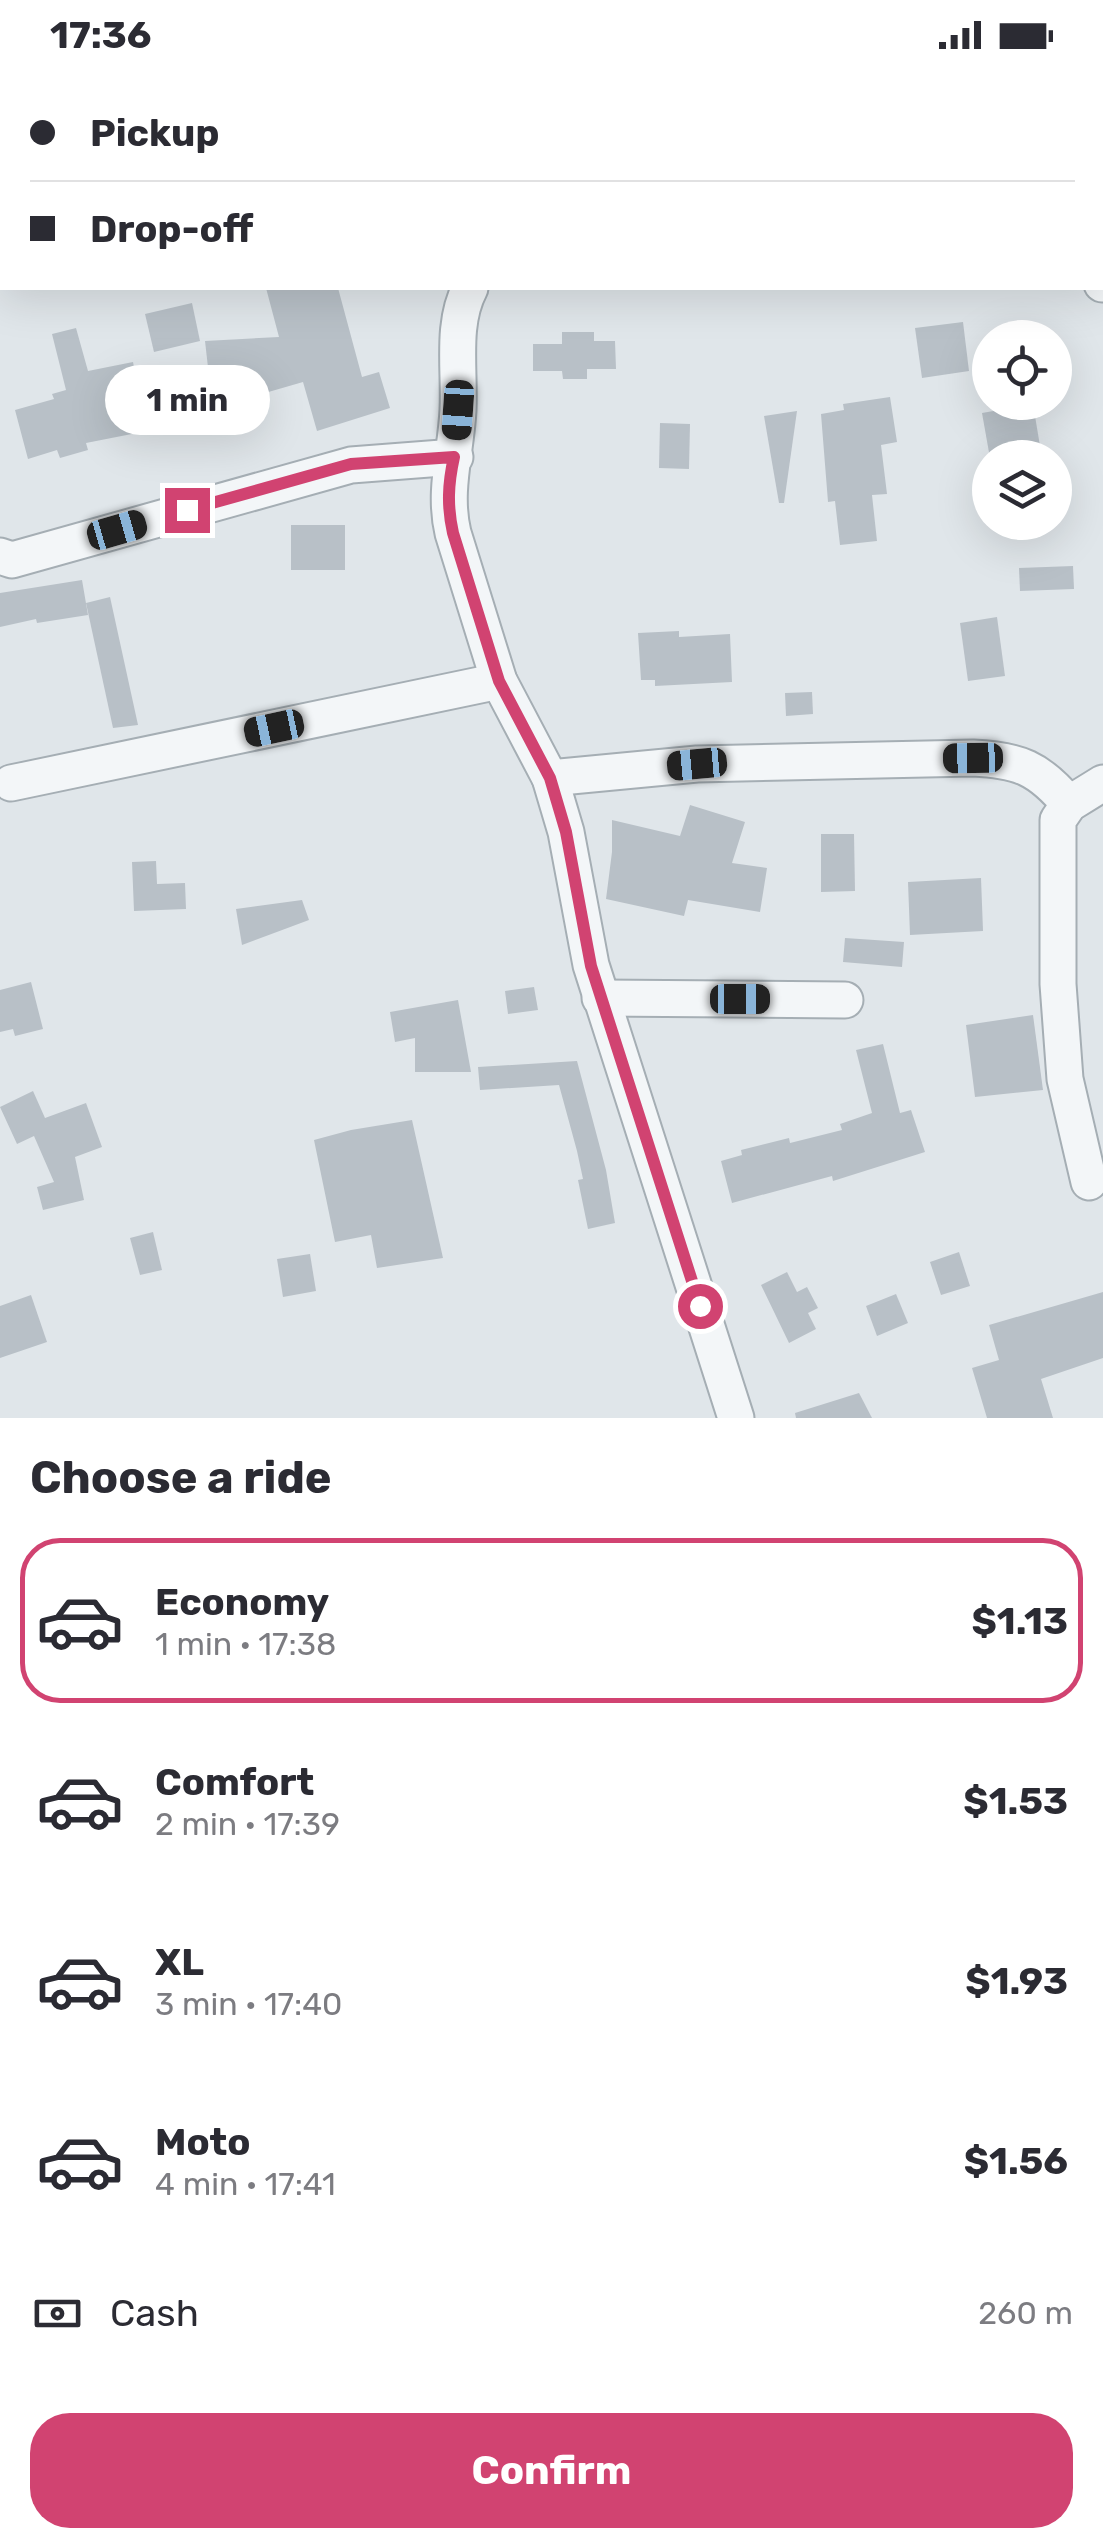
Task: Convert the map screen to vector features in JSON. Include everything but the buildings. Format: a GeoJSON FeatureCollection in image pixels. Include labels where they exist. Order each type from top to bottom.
{"type":"FeatureCollection","features":[{"type":"Feature","properties":{"kind":"street"},"geometry":{"type":"LineString","coordinates":[[469,290],[461,304],[448,510],[499,681],[550,778],[566,832],[600,998],[736,1418]]}},
{"type":"Feature","properties":{"kind":"street"},"geometry":{"type":"LineString","coordinates":[[0,556],[12,560],[351,464],[454,457]]}},
{"type":"Feature","properties":{"kind":"street"},"geometry":{"type":"LineString","coordinates":[[11,783],[499,681]]}},
{"type":"Feature","properties":{"kind":"street"},"geometry":{"type":"LineString","coordinates":[[550,778],[697,764],[1006,759],[1050,783],[1069,804]]}},
{"type":"Feature","properties":{"kind":"street"},"geometry":{"type":"LineString","coordinates":[[1089,1182],[1065,1078],[1058,984],[1058,820],[1069,804],[1103,783]]}},
{"type":"Feature","properties":{"kind":"street"},"geometry":{"type":"LineString","coordinates":[[600,998],[846,1000]]}},
{"type":"Feature","properties":{"kind":"route"},"geometry":{"type":"LineString","coordinates":[[187,510],[351,464],[454,457],[448,483],[453,533],[499,681],[550,778],[566,832],[591,966],[700,1306]]}}]}
